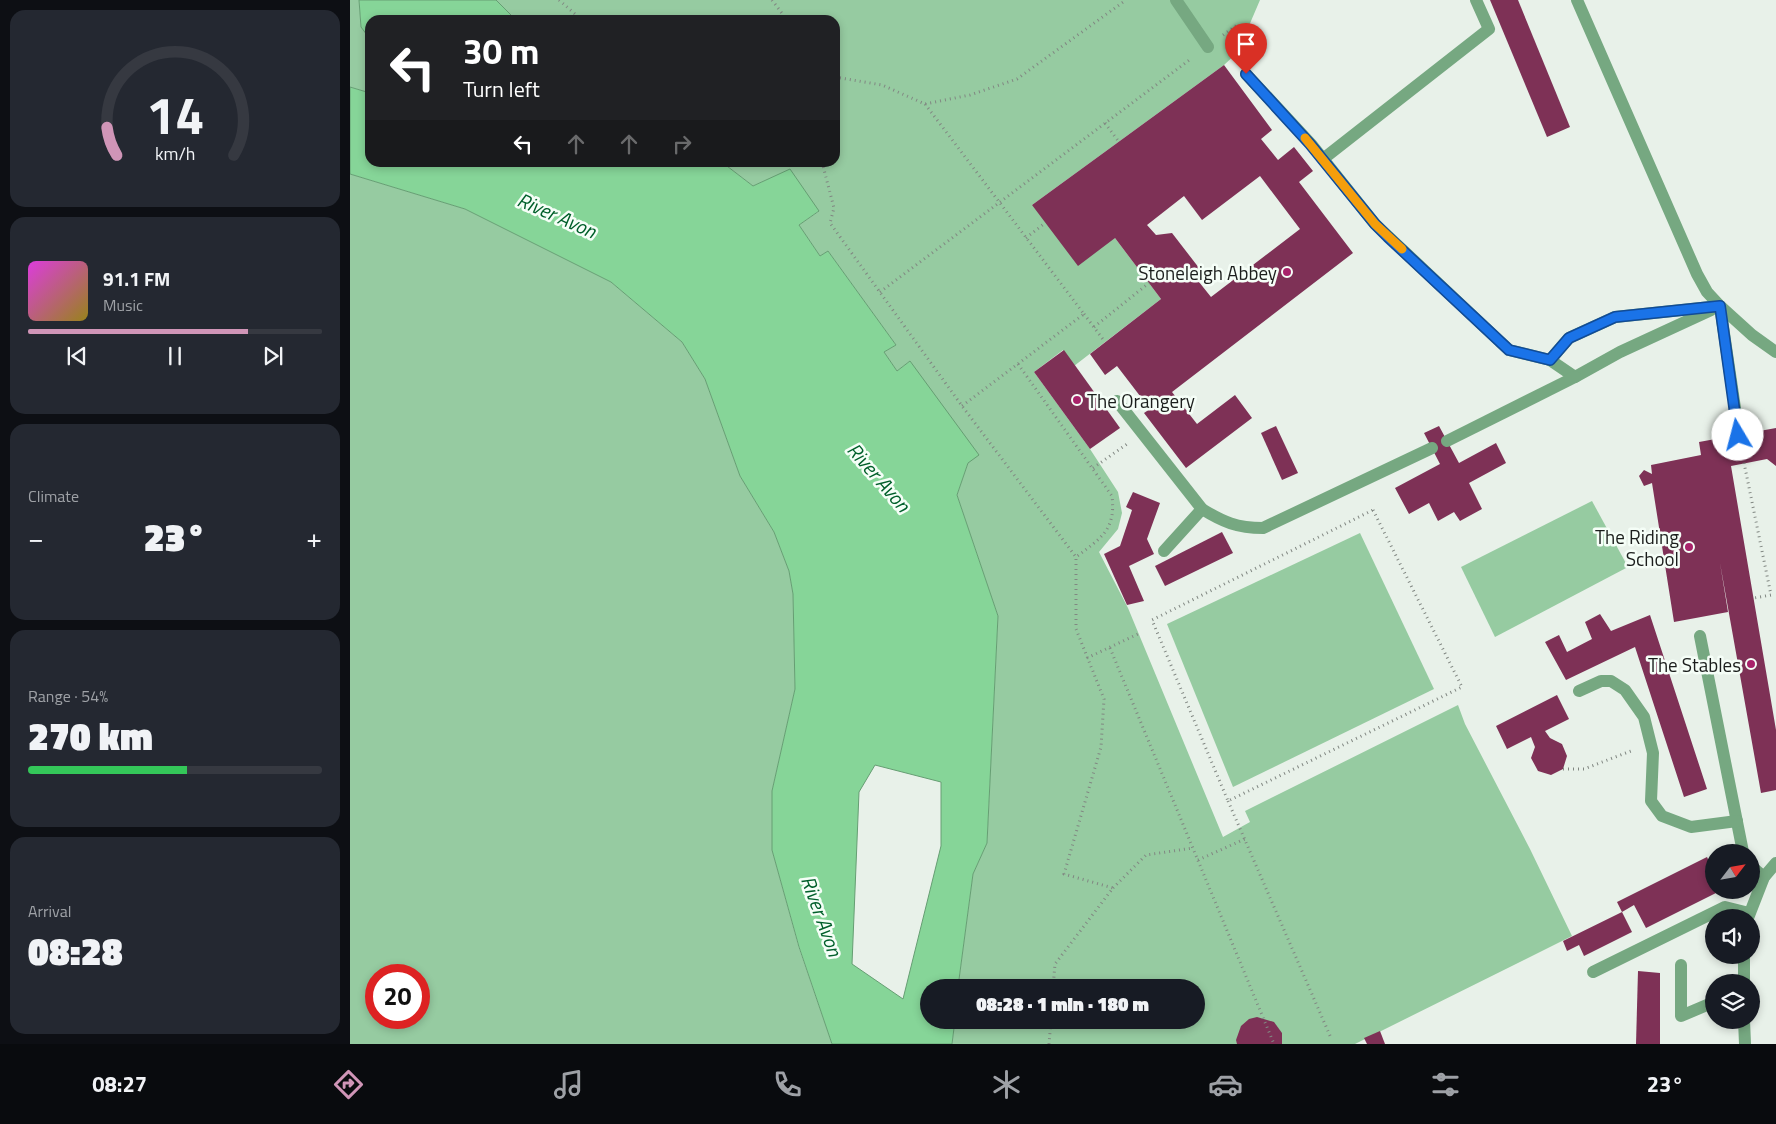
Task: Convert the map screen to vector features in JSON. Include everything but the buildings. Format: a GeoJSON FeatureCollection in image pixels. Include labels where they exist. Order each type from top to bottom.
{"type":"FeatureCollection","features":[{"type":"Feature","properties":{"kind":"lane"},"geometry":{"type":"LineString","coordinates":[[1176,0],[1208,47]]}},
{"type":"Feature","properties":{"kind":"lane"},"geometry":{"type":"LineString","coordinates":[[1323,159],[1489,29],[1476,0]]}},
{"type":"Feature","properties":{"kind":"lane"},"geometry":{"type":"LineString","coordinates":[[1577,0],[1697,274],[1707,292],[1752,335],[1776,352]]}},
{"type":"Feature","properties":{"kind":"lane"},"geometry":{"type":"LineString","coordinates":[[1246,74],[1323,159],[1375,224],[1509,350],[1550,360],[1574,378]]}},
{"type":"Feature","properties":{"kind":"lane"},"geometry":{"type":"LineString","coordinates":[[1550,360],[1569,338],[1615,317],[1720,306]]}},
{"type":"Feature","properties":{"kind":"lane"},"geometry":{"type":"LineString","coordinates":[[1447,441],[1574,378],[1620,352],[1720,306]]}},
{"type":"Feature","properties":{"kind":"lane"},"geometry":{"type":"LineString","coordinates":[[1720,306],[1738,435]]}},
{"type":"Feature","properties":{"kind":"lane"},"geometry":{"type":"LineString","coordinates":[[1117,401],[1202,509],[1221,521],[1244,528],[1263,528],[1432,448]]}},
{"type":"Feature","properties":{"kind":"lane"},"geometry":{"type":"LineString","coordinates":[[1164,552],[1202,509]]}},
{"type":"Feature","properties":{"kind":"lane"},"geometry":{"type":"LineString","coordinates":[[1700,636],[1741,844]]}},
{"type":"Feature","properties":{"kind":"lane"},"geometry":{"type":"LineString","coordinates":[[1579,691],[1601,681],[1612,681],[1625,690],[1644,717],[1653,753],[1651,801],[1662,816],[1691,827],[1736,821]]}},
{"type":"Feature","properties":{"kind":"lane"},"geometry":{"type":"LineString","coordinates":[[1751,909],[1764,878],[1776,863]]}},
{"type":"Feature","properties":{"kind":"lane"},"geometry":{"type":"LineString","coordinates":[[1760,874],[1764,878]]}},
{"type":"Feature","properties":{"kind":"lane"},"geometry":{"type":"LineString","coordinates":[[1593,972],[1705,917]]}},
{"type":"Feature","properties":{"kind":"lane"},"geometry":{"type":"LineString","coordinates":[[1681,965],[1681,1016],[1705,1006]]}},
{"type":"Feature","properties":{"kind":"lane"},"geometry":{"type":"LineString","coordinates":[[1744,1029],[1744,1044]]}},
{"type":"Feature","properties":{"kind":"path"},"geometry":{"type":"LineString","coordinates":[[559,0],[576,15]]}},
{"type":"Feature","properties":{"kind":"path"},"geometry":{"type":"LineString","coordinates":[[772,0],[783,15]]}},
{"type":"Feature","properties":{"kind":"path"},"geometry":{"type":"LineString","coordinates":[[925,104],[970,95],[1017,78],[1126,0]]}},
{"type":"Feature","properties":{"kind":"path"},"geometry":{"type":"LineString","coordinates":[[880,292],[1237,25]]}},
{"type":"Feature","properties":{"kind":"path"},"geometry":{"type":"LineString","coordinates":[[840,78],[882,85],[925,104],[1105,342]]}},
{"type":"Feature","properties":{"kind":"path"},"geometry":{"type":"LineString","coordinates":[[1105,123],[1119,142]]}},
{"type":"Feature","properties":{"kind":"path"},"geometry":{"type":"LineString","coordinates":[[823,167],[834,208],[830,223],[962,406],[1076,557],[1076,629],[1104,699],[1101,746],[1064,874],[1113,888]]}},
{"type":"Feature","properties":{"kind":"path"},"geometry":{"type":"LineString","coordinates":[[1026,238],[1045,223]]}},
{"type":"Feature","properties":{"kind":"path"},"geometry":{"type":"LineString","coordinates":[[1094,327],[1149,283]]}},
{"type":"Feature","properties":{"kind":"path"},"geometry":{"type":"LineString","coordinates":[[962,406],[1084,314]]}},
{"type":"Feature","properties":{"kind":"path"},"geometry":{"type":"LineString","coordinates":[[1018,364],[1112,496],[1114,511],[1111,524],[1096,542],[1076,557]]}},
{"type":"Feature","properties":{"kind":"path"},"geometry":{"type":"LineString","coordinates":[[1738,435],[1771,595],[1754,598]]}},
{"type":"Feature","properties":{"kind":"path"},"geometry":{"type":"LineString","coordinates":[[1093,468],[1130,442]]}},
{"type":"Feature","properties":{"kind":"path"},"geometry":{"type":"LineString","coordinates":[[1228,801],[1462,687],[1373,510],[1152,620],[1228,801],[1331,1038]]}},
{"type":"Feature","properties":{"kind":"path"},"geometry":{"type":"LineString","coordinates":[[1087,658],[1138,634]]}},
{"type":"Feature","properties":{"kind":"path"},"geometry":{"type":"LineString","coordinates":[[1110,648],[1274,1044]]}},
{"type":"Feature","properties":{"kind":"path"},"geometry":{"type":"LineString","coordinates":[[1563,769],[1584,769],[1650,743]]}},
{"type":"Feature","properties":{"kind":"path"},"geometry":{"type":"LineString","coordinates":[[1198,860],[1245,839]]}},
{"type":"Feature","properties":{"kind":"path"},"geometry":{"type":"LineString","coordinates":[[1054,979],[1055,964],[1113,888],[1146,855],[1193,848]]}},
{"type":"Feature","properties":{"kind":"path"},"geometry":{"type":"LineString","coordinates":[[1049,1044],[1050,1029]]}},
{"type":"Feature","properties":{"kind":"shaded area"},"geometry":{"type":"Polygon","coordinates":[[[350,0],[359,0],[361,27],[365,32],[365,92],[350,87],[350,0]]]}},
{"type":"Feature","properties":{"kind":"shaded area"},"geometry":{"type":"Polygon","coordinates":[[[496,0],[1260,0],[1248,28],[1255,36],[1224,65],[1032,205],[1115,238],[1161,299],[1074,366],[1063,350],[1034,372],[1090,449],[1118,492],[1122,513],[1118,529],[1099,552],[1128,608],[1223,837],[1250,822],[1245,811],[1458,705],[1465,724],[1530,849],[1572,936],[1355,1044],[952,1044],[954,1029],[1205,1029],[1205,979],[959,979],[973,874],[987,843],[998,616],[957,495],[968,463],[910,361],[897,371],[884,352],[896,345],[828,251],[820,256],[799,225],[818,212],[790,170],[753,186],[728,167],[840,167],[840,15],[511,15],[496,0]]]}},
{"type":"Feature","properties":{"kind":"shaded area"},"geometry":{"type":"Polygon","coordinates":[[[350,174],[465,209],[611,282],[682,342],[705,379],[740,476],[774,532],[789,571],[793,594],[795,689],[772,791],[772,850],[799,948],[832,1044],[350,1044],[350,174]]]}},
{"type":"Feature","properties":{"kind":"shaded area"},"geometry":{"type":"Polygon","coordinates":[[[1592,501],[1628,567],[1495,637],[1461,567],[1592,501]]]}},
{"type":"Feature","properties":{"kind":"shaded area"},"geometry":{"type":"Polygon","coordinates":[[[1360,533],[1434,689],[1233,787],[1167,624],[1360,533]]]}},
{"type":"Feature","properties":{"kind":"water"},"geometry":{"type":"Polygon","coordinates":[[[359,0],[496,0],[511,15],[365,15],[365,32],[361,27],[359,0]]]}},
{"type":"Feature","properties":{"kind":"water","name":"River Avon"},"geometry":{"type":"Polygon","coordinates":[[[350,87],[365,92],[365,167],[728,167],[753,186],[790,169],[819,211],[799,225],[820,256],[828,251],[896,345],[884,352],[897,371],[910,361],[979,455],[968,463],[957,495],[998,616],[987,843],[973,874],[959,979],[920,979],[920,1029],[954,1029],[952,1044],[832,1044],[799,947],[772,850],[772,791],[795,689],[793,594],[789,571],[774,532],[740,476],[705,379],[682,342],[611,282],[465,209],[350,174],[350,87]],[[875,765],[859,792],[852,964],[903,999],[941,846],[941,782],[875,765]]]}},
{"type":"Feature","properties":{"kind":"slow traffic"},"geometry":{"type":"LineString","coordinates":[[1305,138],[1375,224],[1402,249]]}},
{"type":"Feature","properties":{"kind":"place","name":"Stoneleigh Abbey"},"geometry":{"type":"Point","coordinates":[1287,272]}},
{"type":"Feature","properties":{"kind":"place","name":"The Orangery"},"geometry":{"type":"Point","coordinates":[1077,400]}},
{"type":"Feature","properties":{"kind":"place","name":"The Riding School"},"geometry":{"type":"Point","coordinates":[1689,547]}},
{"type":"Feature","properties":{"kind":"place","name":"The Stables"},"geometry":{"type":"Point","coordinates":[1751,664]}},
{"type":"Feature","properties":{"kind":"route"},"geometry":{"type":"LineString","coordinates":[[1246,74],[1310,144],[1375,224],[1509,350],[1550,360],[1569,338],[1615,317],[1720,306],[1738,435]]}}]}
